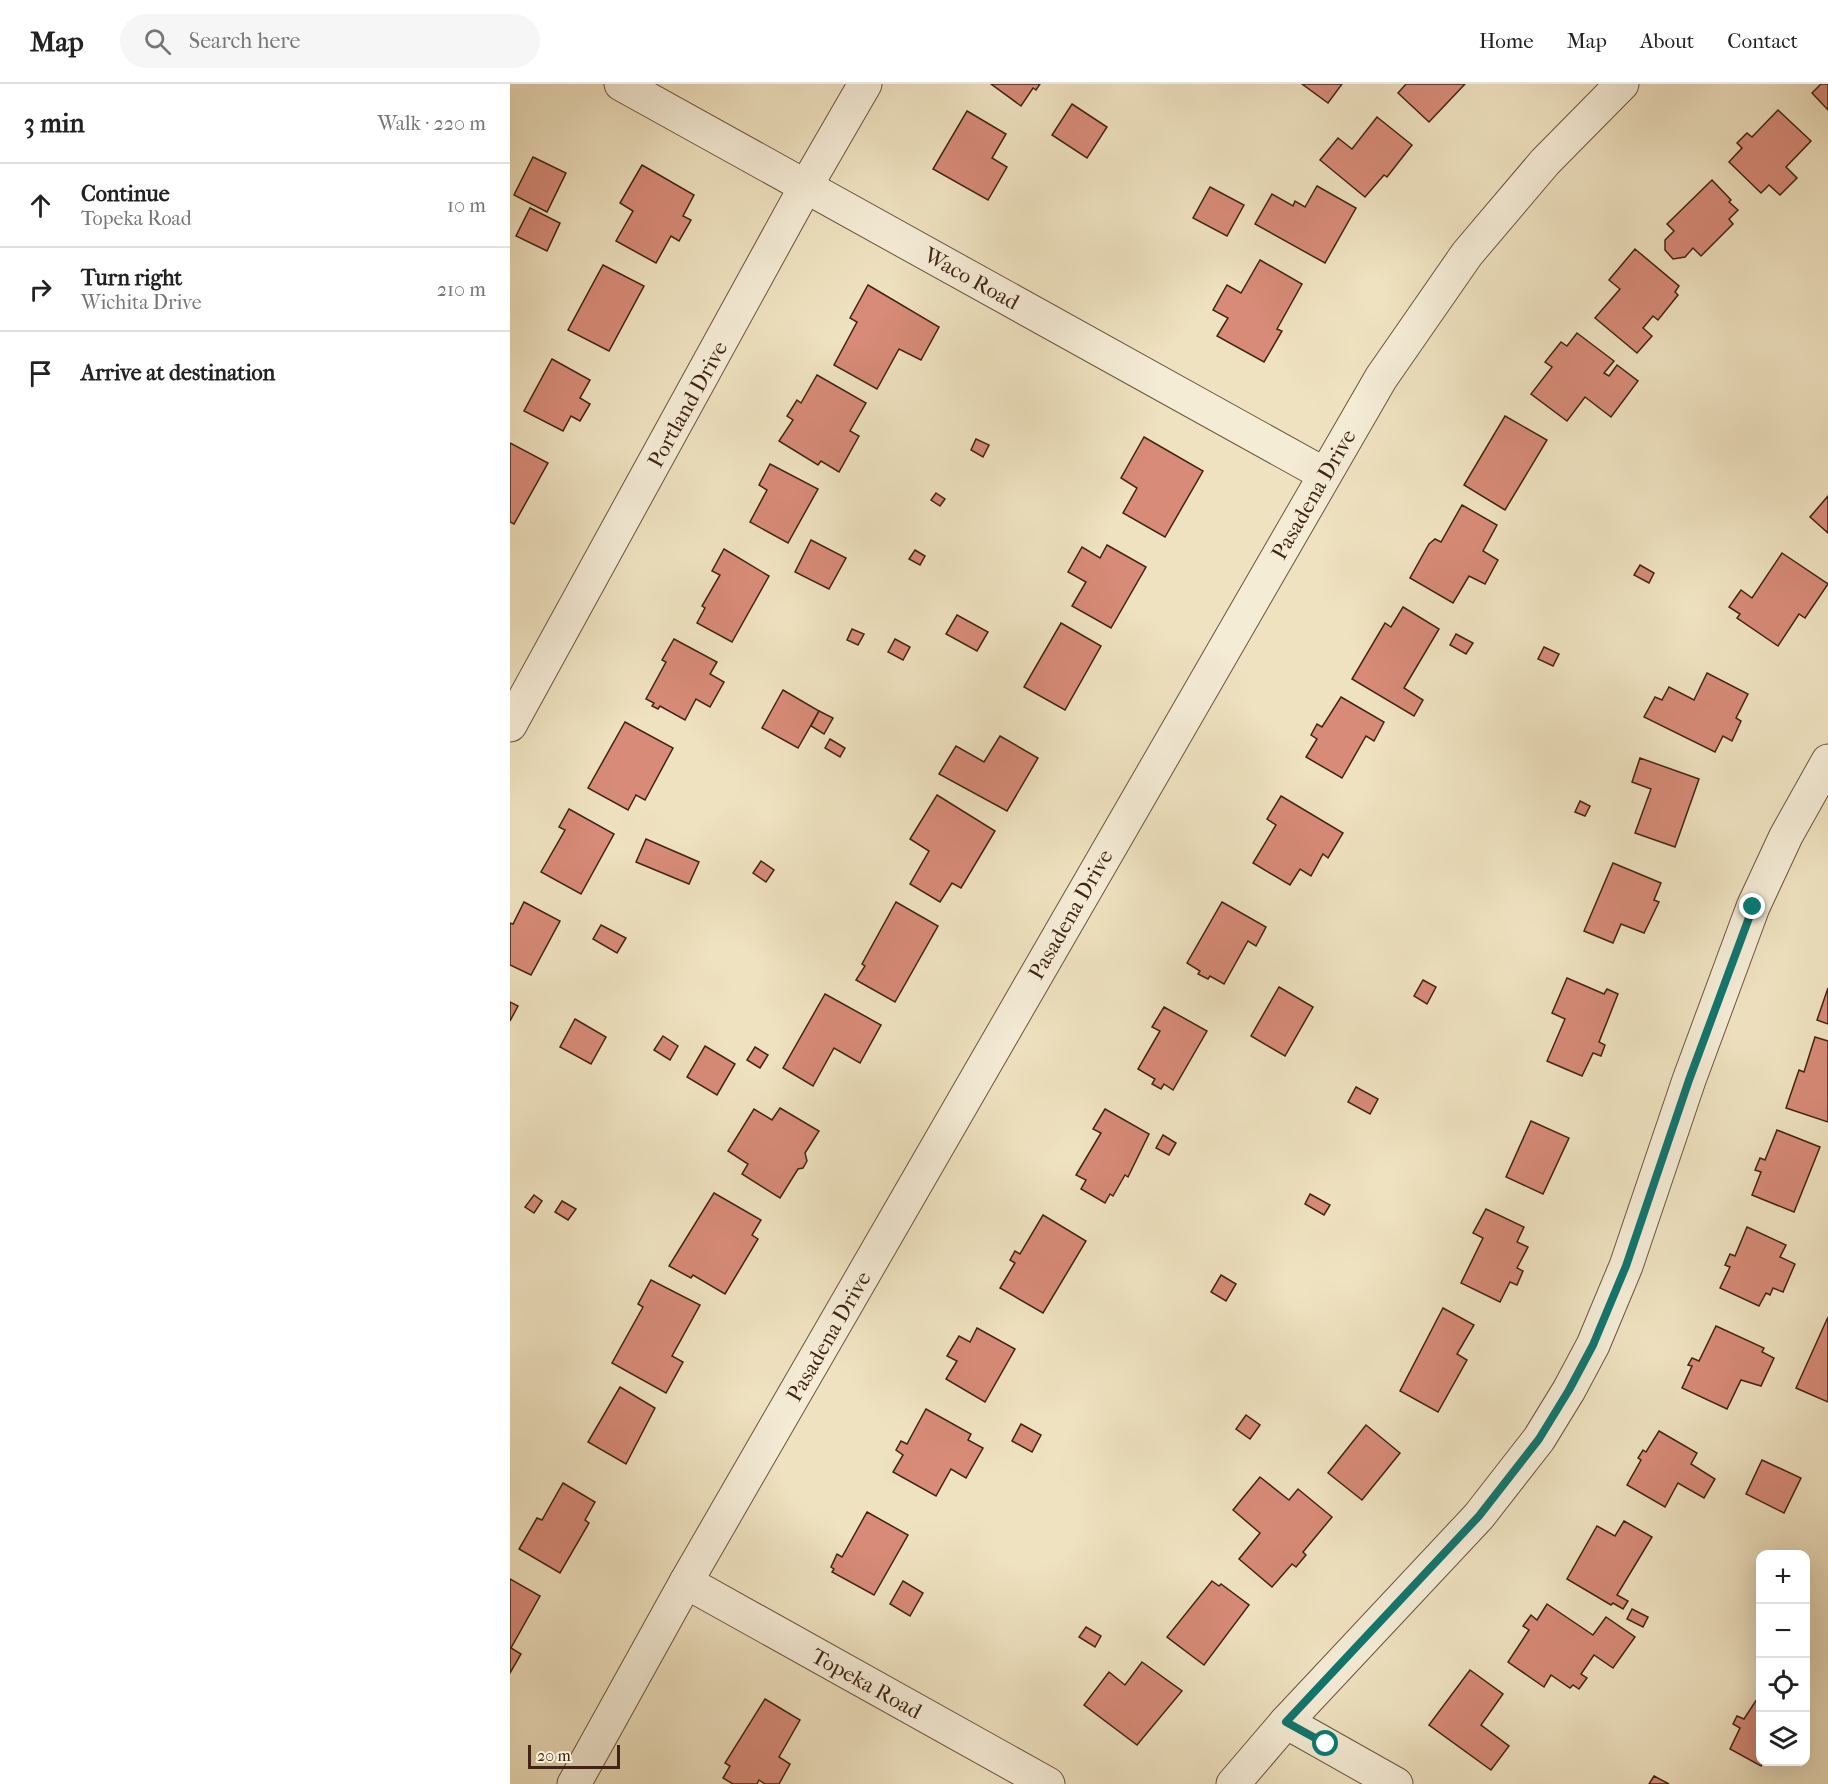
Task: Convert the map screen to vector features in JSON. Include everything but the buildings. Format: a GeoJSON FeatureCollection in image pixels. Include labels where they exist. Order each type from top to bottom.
{"type":"FeatureCollection","features":[{"type":"Feature","properties":{"kind":"street","name":"Waco Road"},"geometry":{"type":"LineString","coordinates":[[621,84],[1324,474]]}},
{"type":"Feature","properties":{"kind":"street","name":"Portland Drive"},"geometry":{"type":"LineString","coordinates":[[510,725],[806,186],[865,84]]}},
{"type":"Feature","properties":{"kind":"street","name":"Pasadena Drive"},"geometry":{"type":"LineString","coordinates":[[574,1784],[686,1582],[1381,378],[1467,254],[1545,162],[1622,84]]}},
{"type":"Feature","properties":{"kind":"street"},"geometry":{"type":"LineString","coordinates":[[1233,1784],[1286,1722],[1479,1516],[1539,1439],[1569,1390],[1593,1345],[1626,1266],[1689,1080],[1753,907],[1786,836],[1828,761]]}},
{"type":"Feature","properties":{"kind":"street","name":"Topeka Road"},"geometry":{"type":"LineString","coordinates":[[686,1582],[1048,1784]]}},
{"type":"Feature","properties":{"kind":"street"},"geometry":{"type":"LineString","coordinates":[[1286,1722],[1396,1784]]}},
{"type":"Feature","properties":{"kind":"route"},"geometry":{"type":"LineString","coordinates":[[1326,1744],[1286,1722],[1437,1558],[1479,1516],[1514,1475],[1569,1390],[1593,1345],[1626,1266],[1722,985],[1753,907]]}}]}
